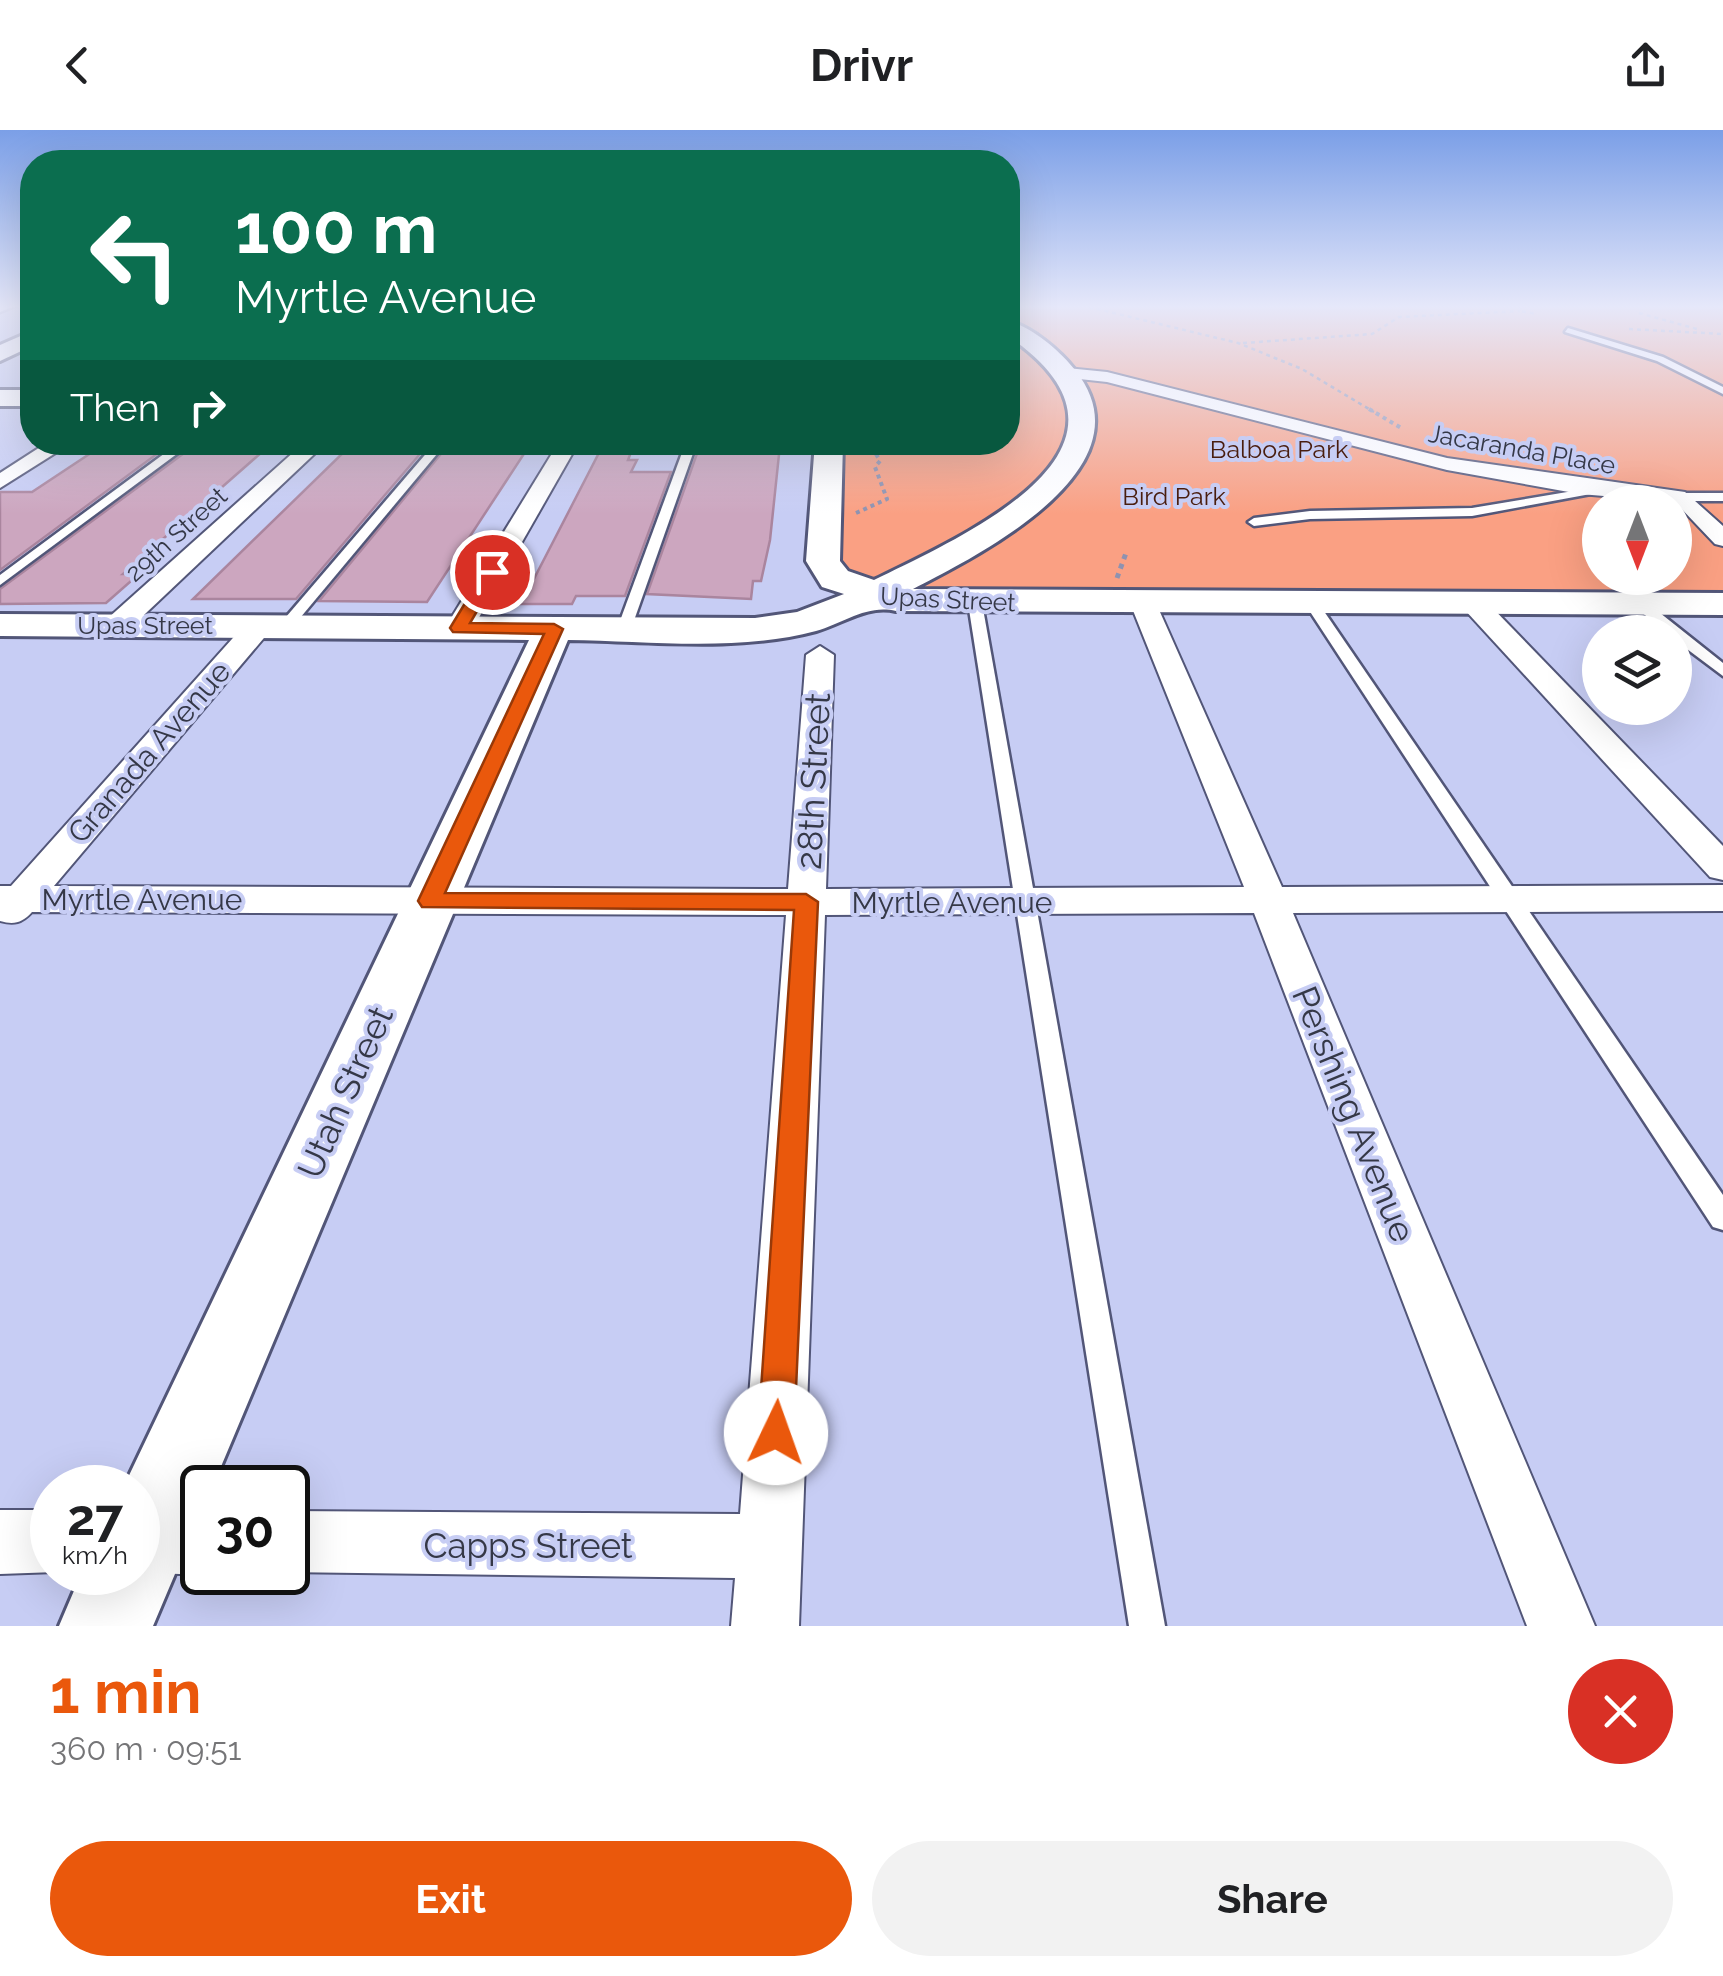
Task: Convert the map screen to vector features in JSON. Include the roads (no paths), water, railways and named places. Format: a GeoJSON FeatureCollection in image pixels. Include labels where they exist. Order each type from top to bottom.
{"type":"FeatureCollection","features":[{"type":"Feature","properties":{"kind":"main road"},"geometry":{"type":"LineString","coordinates":[[1050,375],[1069,404],[1070,439],[1056,474]]}},
{"type":"Feature","properties":{"kind":"main road"},"geometry":{"type":"LineString","coordinates":[[827,455],[823,561],[835,579],[870,594],[993,530],[1070,464],[1084,432],[1082,406],[1067,375]]}},
{"type":"Feature","properties":{"kind":"main road","name":"Upas Street"},"geometry":{"type":"LineString","coordinates":[[0,625],[554,629],[792,626],[870,594],[918,602],[975,603],[1723,604]]}},
{"type":"Feature","properties":{"kind":"main road","name":"Utah Street"},"geometry":{"type":"LineString","coordinates":[[160,1528],[430,901],[554,629]]}},
{"type":"Feature","properties":{"kind":"main road","name":"Utah Street"},"geometry":{"type":"LineString","coordinates":[[106,1626],[124,1595]]}},
{"type":"Feature","properties":{"kind":"street","name":"Jacaranda Place"},"geometry":{"type":"LineString","coordinates":[[1078,375],[1107,377],[1447,464],[1582,486]]}},
{"type":"Feature","properties":{"kind":"street"},"geometry":{"type":"LineString","coordinates":[[0,482],[43,455]]}},
{"type":"Feature","properties":{"kind":"street","name":"29th Street"},"geometry":{"type":"LineString","coordinates":[[117,625],[302,455]]}},
{"type":"Feature","properties":{"kind":"street"},"geometry":{"type":"LineString","coordinates":[[459,628],[561,455]]}},
{"type":"Feature","properties":{"kind":"street"},"geometry":{"type":"LineString","coordinates":[[1692,511],[1723,539]]}},
{"type":"Feature","properties":{"kind":"street","name":"Pershing Avenue"},"geometry":{"type":"LineString","coordinates":[[1143,603],[1269,902],[1561,1626]]}},
{"type":"Feature","properties":{"kind":"street"},"geometry":{"type":"LineString","coordinates":[[1473,603],[1723,868]]}},
{"type":"Feature","properties":{"kind":"street","name":"Granada Avenue"},"geometry":{"type":"LineString","coordinates":[[7,907],[272,627]]}},
{"type":"Feature","properties":{"kind":"street","name":"28th Street"},"geometry":{"type":"LineString","coordinates":[[765,1626],[820,655]]}},
{"type":"Feature","properties":{"kind":"street","name":"Myrtle Avenue"},"geometry":{"type":"LineString","coordinates":[[7,907],[430,901],[1723,898]]}},
{"type":"Feature","properties":{"kind":"street"},"geometry":{"type":"LineString","coordinates":[[0,1542],[30,1542]]}},
{"type":"Feature","properties":{"kind":"street","name":"Capps Street"},"geometry":{"type":"LineString","coordinates":[[310,1544],[769,1546]]}},
{"type":"Feature","properties":{"kind":"lane"},"geometry":{"type":"LineString","coordinates":[[1691,375],[1723,391]]}},
{"type":"Feature","properties":{"kind":"lane"},"geometry":{"type":"LineString","coordinates":[[0,581],[170,455]]}},
{"type":"Feature","properties":{"kind":"lane"},"geometry":{"type":"LineString","coordinates":[[272,627],[430,455]]}},
{"type":"Feature","properties":{"kind":"lane"},"geometry":{"type":"LineString","coordinates":[[624,629],[687,455]]}},
{"type":"Feature","properties":{"kind":"lane"},"geometry":{"type":"LineString","coordinates":[[1254,522],[1310,515],[1472,512],[1582,493]]}},
{"type":"Feature","properties":{"kind":"lane"},"geometry":{"type":"LineString","coordinates":[[1692,497],[1723,498]]}},
{"type":"Feature","properties":{"kind":"lane"},"geometry":{"type":"LineString","coordinates":[[975,603],[1147,1626]]}},
{"type":"Feature","properties":{"kind":"lane"},"geometry":{"type":"LineString","coordinates":[[1312,604],[1723,1218]]}},
{"type":"Feature","properties":{"kind":"lane"},"geometry":{"type":"LineString","coordinates":[[1640,604],[1723,671]]}},
{"type":"Feature","properties":{"kind":"park label","name":"Balboa Park"},"geometry":{"type":"Point","coordinates":[1279,449]}},
{"type":"Feature","properties":{"kind":"park label","name":"Bird Park"},"geometry":{"type":"Point","coordinates":[1174,496]}}]}
